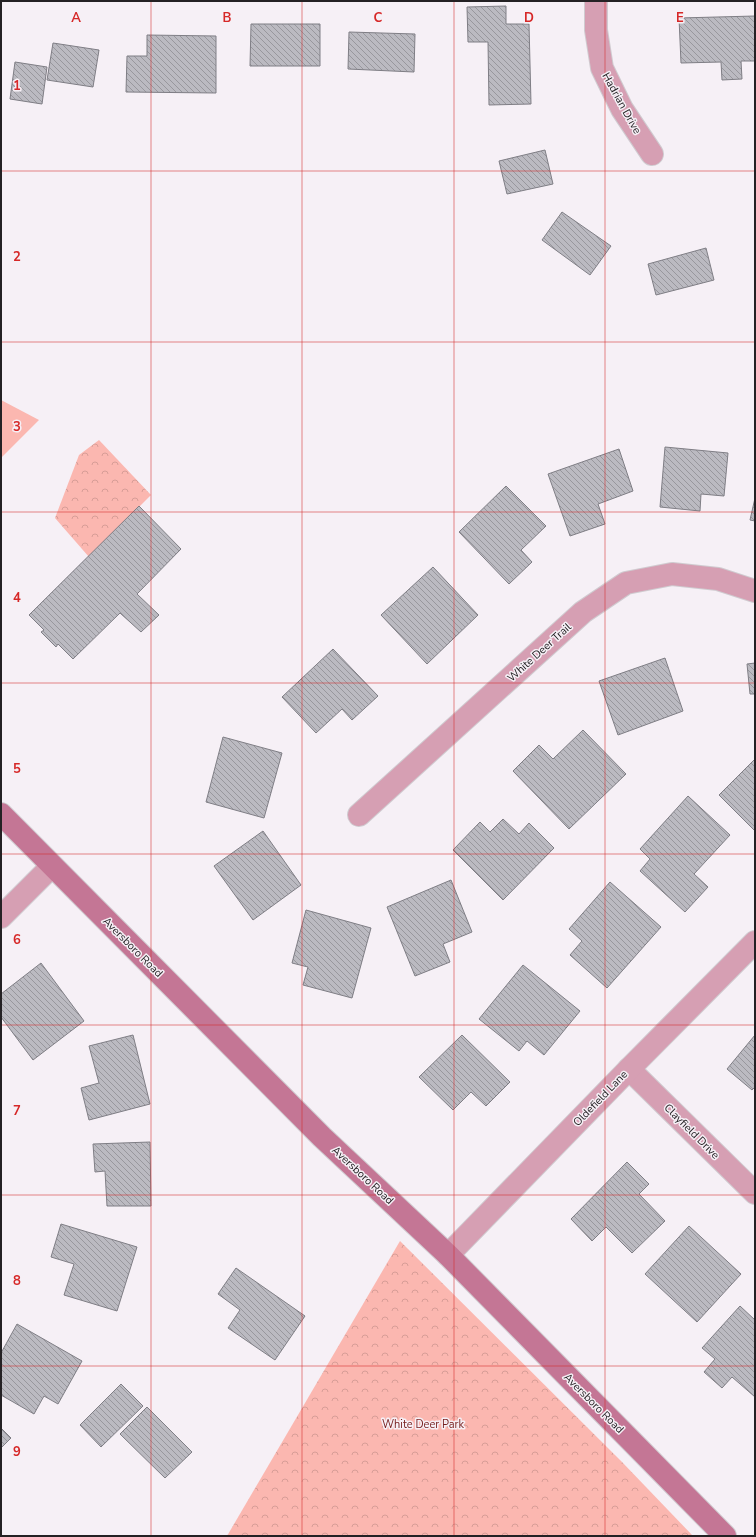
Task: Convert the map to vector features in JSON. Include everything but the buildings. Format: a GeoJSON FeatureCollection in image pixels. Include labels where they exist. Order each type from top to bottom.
{"type":"FeatureCollection","features":[{"type":"Feature","properties":{"kind":"street","name":"Hadrian Drive"},"geometry":{"type":"LineString","coordinates":[[596,1],[596,30],[602,68],[622,109],[652,154]]}},
{"type":"Feature","properties":{"kind":"street","name":"White Deer Trail"},"geometry":{"type":"LineString","coordinates":[[359,815],[583,612],[626,583],[672,574],[718,579],[755,591]]}},
{"type":"Feature","properties":{"kind":"street","name":"Aversboro Road"},"geometry":{"type":"LineString","coordinates":[[1,814],[322,1137],[448,1255],[725,1536]]}},
{"type":"Feature","properties":{"kind":"street"},"geometry":{"type":"LineString","coordinates":[[1,917],[52,866]]}},
{"type":"Feature","properties":{"kind":"street","name":"Oldefield Lane"},"geometry":{"type":"LineString","coordinates":[[448,1255],[628,1069],[755,942]]}},
{"type":"Feature","properties":{"kind":"street","name":"Clayfield Drive"},"geometry":{"type":"LineString","coordinates":[[628,1069],[755,1193]]}},
{"type":"Feature","properties":{"kind":"green space"},"geometry":{"type":"Polygon","coordinates":[[[1,400],[39,420],[1,458],[1,400]]]}},
{"type":"Feature","properties":{"kind":"green space"},"geometry":{"type":"Polygon","coordinates":[[[99,440],[151,495],[89,557],[55,518],[79,455],[99,440]]]}},
{"type":"Feature","properties":{"kind":"green space","name":"White Deer Park"},"geometry":{"type":"Polygon","coordinates":[[[400,1241],[622,1462],[693,1536],[227,1536],[400,1241]]]}}]}
